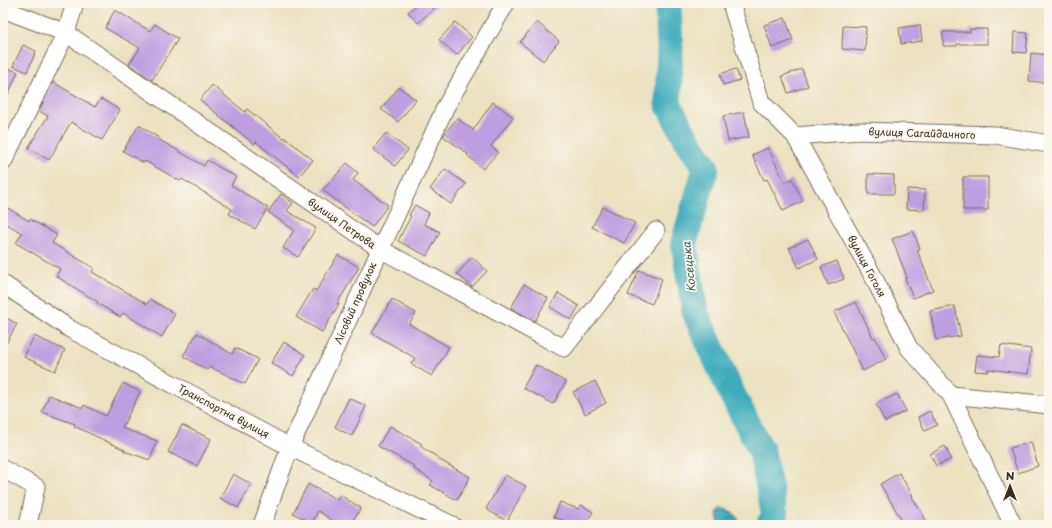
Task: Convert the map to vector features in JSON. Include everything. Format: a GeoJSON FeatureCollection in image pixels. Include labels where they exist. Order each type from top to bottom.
{"type":"FeatureCollection","features":[{"type":"Feature","properties":{"kind":"street"},"geometry":{"type":"LineString","coordinates":[[3,162],[66,33],[75,3]]}},
{"type":"Feature","properties":{"kind":"street","name":"Лісовий провулок"},"geometry":{"type":"LineString","coordinates":[[262,525],[290,446],[446,106],[506,3]]}},
{"type":"Feature","properties":{"kind":"street","name":"вулиця Гоголя"},"geometry":{"type":"LineString","coordinates":[[731,3],[761,102],[795,136],[872,274],[909,348],[951,394],[1014,525]]}},
{"type":"Feature","properties":{"kind":"street","name":"вулиця Петрова"},"geometry":{"type":"LineString","coordinates":[[3,9],[66,33],[380,249],[564,348],[656,232]]}},
{"type":"Feature","properties":{"kind":"street","name":"вулиця Сагайдачного"},"geometry":{"type":"LineString","coordinates":[[795,136],[858,131],[995,135],[1049,144]]}},
{"type":"Feature","properties":{"kind":"street","name":"Транспортна вулиця"},"geometry":{"type":"LineString","coordinates":[[3,284],[70,329],[290,446],[452,525]]}},
{"type":"Feature","properties":{"kind":"street"},"geometry":{"type":"LineString","coordinates":[[951,394],[1049,405]]}},
{"type":"Feature","properties":{"kind":"street"},"geometry":{"type":"LineString","coordinates":[[3,469],[36,487],[28,525]]}},
{"type":"Feature","properties":{"kind":"water"},"geometry":{"type":"Polygon","coordinates":[[[721,508],[734,513],[740,525],[720,525],[717,514],[721,508]]]}},
{"type":"Feature","properties":{"kind":"building"},"geometry":{"type":"Polygon","coordinates":[[[418,3],[440,3],[418,23],[408,12],[418,3]]]}},
{"type":"Feature","properties":{"kind":"building"},"geometry":{"type":"Polygon","coordinates":[[[115,10],[150,31],[155,24],[178,39],[152,80],[129,64],[140,48],[105,28],[115,10]]]}},
{"type":"Feature","properties":{"kind":"building"},"geometry":{"type":"Polygon","coordinates":[[[785,18],[793,40],[772,48],[764,25],[785,18]]]}},
{"type":"Feature","properties":{"kind":"building"},"geometry":{"type":"Polygon","coordinates":[[[455,22],[472,37],[457,55],[439,40],[455,22]]]}},
{"type":"Feature","properties":{"kind":"building"},"geometry":{"type":"Polygon","coordinates":[[[537,22],[559,41],[543,61],[520,42],[537,22]]]}},
{"type":"Feature","properties":{"kind":"building"},"geometry":{"type":"Polygon","coordinates":[[[920,25],[922,41],[901,44],[899,28],[920,25]]]}},
{"type":"Feature","properties":{"kind":"building"},"geometry":{"type":"Polygon","coordinates":[[[843,26],[866,27],[865,51],[842,49],[843,26]]]}},
{"type":"Feature","properties":{"kind":"building"},"geometry":{"type":"Polygon","coordinates":[[[970,29],[987,29],[987,44],[957,44],[957,46],[943,46],[943,32],[970,32],[970,29]]]}},
{"type":"Feature","properties":{"kind":"building"},"geometry":{"type":"Polygon","coordinates":[[[1014,32],[1028,33],[1026,53],[1013,52],[1014,32]]]}},
{"type":"Feature","properties":{"kind":"building"},"geometry":{"type":"Polygon","coordinates":[[[23,45],[36,51],[27,72],[13,66],[23,45]]]}},
{"type":"Feature","properties":{"kind":"building"},"geometry":{"type":"Polygon","coordinates":[[[1031,53],[1049,55],[1049,83],[1029,81],[1031,53]]]}},
{"type":"Feature","properties":{"kind":"building"},"geometry":{"type":"Polygon","coordinates":[[[3,66],[18,72],[3,106],[3,66]]]}},
{"type":"Feature","properties":{"kind":"building"},"geometry":{"type":"Polygon","coordinates":[[[736,69],[740,80],[723,85],[720,74],[736,69]]]}},
{"type":"Feature","properties":{"kind":"building"},"geometry":{"type":"Polygon","coordinates":[[[802,69],[808,86],[788,93],[782,76],[802,69]]]}},
{"type":"Feature","properties":{"kind":"building"},"geometry":{"type":"Polygon","coordinates":[[[53,82],[95,107],[101,99],[120,110],[102,140],[71,122],[49,160],[28,148],[48,116],[39,111],[53,82]]]}},
{"type":"Feature","properties":{"kind":"building"},"geometry":{"type":"Polygon","coordinates":[[[212,85],[245,112],[247,109],[313,160],[299,176],[256,142],[254,144],[200,100],[212,85]]]}},
{"type":"Feature","properties":{"kind":"building"},"geometry":{"type":"Polygon","coordinates":[[[399,87],[416,100],[398,122],[381,109],[399,87]]]}},
{"type":"Feature","properties":{"kind":"building"},"geometry":{"type":"Polygon","coordinates":[[[493,102],[513,117],[491,146],[498,152],[483,169],[467,155],[468,154],[443,136],[457,118],[473,130],[493,102]]]}},
{"type":"Feature","properties":{"kind":"building"},"geometry":{"type":"Polygon","coordinates":[[[744,112],[749,137],[728,141],[723,116],[744,112]]]}},
{"type":"Feature","properties":{"kind":"building"},"geometry":{"type":"Polygon","coordinates":[[[139,125],[159,138],[158,139],[204,166],[207,160],[236,177],[231,185],[268,208],[255,229],[229,214],[232,209],[182,179],[180,181],[145,161],[144,163],[123,151],[139,125]]]}},
{"type":"Feature","properties":{"kind":"building"},"geometry":{"type":"Polygon","coordinates":[[[386,133],[408,150],[395,166],[373,149],[386,133]]]}},
{"type":"Feature","properties":{"kind":"building"},"geometry":{"type":"Polygon","coordinates":[[[768,148],[785,183],[792,179],[803,201],[783,211],[767,179],[764,180],[752,155],[768,148]]]}},
{"type":"Feature","properties":{"kind":"building"},"geometry":{"type":"Polygon","coordinates":[[[347,163],[358,173],[353,180],[388,205],[372,227],[323,190],[347,163]]]}},
{"type":"Feature","properties":{"kind":"building"},"geometry":{"type":"Polygon","coordinates":[[[445,169],[466,184],[451,204],[430,189],[445,169]]]}},
{"type":"Feature","properties":{"kind":"building"},"geometry":{"type":"Polygon","coordinates":[[[868,174],[894,175],[894,194],[868,194],[868,174]]]}},
{"type":"Feature","properties":{"kind":"building"},"geometry":{"type":"Polygon","coordinates":[[[963,177],[988,177],[988,210],[963,210],[963,177]]]}},
{"type":"Feature","properties":{"kind":"building"},"geometry":{"type":"Polygon","coordinates":[[[907,189],[925,190],[924,210],[906,209],[907,189]]]}},
{"type":"Feature","properties":{"kind":"building"},"geometry":{"type":"Polygon","coordinates":[[[281,194],[293,203],[287,211],[316,228],[298,257],[283,248],[294,230],[268,212],[281,194]]]}},
{"type":"Feature","properties":{"kind":"building"},"geometry":{"type":"Polygon","coordinates":[[[3,205],[29,221],[30,219],[57,235],[52,243],[94,268],[92,272],[147,304],[150,299],[175,314],[162,337],[123,313],[120,317],[97,303],[98,302],[56,276],[60,269],[16,243],[22,233],[3,222],[3,205]]]}},
{"type":"Feature","properties":{"kind":"building"},"geometry":{"type":"Polygon","coordinates":[[[415,205],[429,213],[424,224],[440,232],[427,256],[398,241],[415,205]]]}},
{"type":"Feature","properties":{"kind":"building"},"geometry":{"type":"Polygon","coordinates":[[[603,207],[635,223],[624,243],[592,227],[603,207]]]}},
{"type":"Feature","properties":{"kind":"building"},"geometry":{"type":"Polygon","coordinates":[[[913,231],[920,249],[917,250],[933,290],[913,298],[905,278],[907,277],[892,239],[913,231]]]}},
{"type":"Feature","properties":{"kind":"building"},"geometry":{"type":"Polygon","coordinates":[[[808,239],[818,259],[799,268],[789,248],[808,239]]]}},
{"type":"Feature","properties":{"kind":"building"},"geometry":{"type":"Polygon","coordinates":[[[338,255],[359,267],[322,332],[296,317],[313,289],[316,291],[338,255]]]}},
{"type":"Feature","properties":{"kind":"building"},"geometry":{"type":"Polygon","coordinates":[[[472,257],[487,271],[472,287],[457,274],[472,257]]]}},
{"type":"Feature","properties":{"kind":"building"},"geometry":{"type":"Polygon","coordinates":[[[837,261],[844,279],[828,285],[821,267],[837,261]]]}},
{"type":"Feature","properties":{"kind":"building"},"geometry":{"type":"Polygon","coordinates":[[[639,270],[662,279],[652,304],[628,295],[639,270]]]}},
{"type":"Feature","properties":{"kind":"building"},"geometry":{"type":"Polygon","coordinates":[[[524,284],[548,298],[535,321],[511,308],[524,284]]]}},
{"type":"Feature","properties":{"kind":"building"},"geometry":{"type":"Polygon","coordinates":[[[558,293],[579,306],[571,320],[550,307],[558,293]]]}},
{"type":"Feature","properties":{"kind":"building"},"geometry":{"type":"Polygon","coordinates":[[[392,299],[416,313],[409,324],[449,347],[432,376],[411,364],[415,358],[372,333],[392,299]]]}},
{"type":"Feature","properties":{"kind":"building"},"geometry":{"type":"Polygon","coordinates":[[[856,302],[873,338],[875,337],[886,359],[863,371],[834,312],[856,302]]]}},
{"type":"Feature","properties":{"kind":"building"},"geometry":{"type":"Polygon","coordinates":[[[955,306],[961,336],[936,340],[930,311],[955,306]]]}},
{"type":"Feature","properties":{"kind":"building"},"geometry":{"type":"Polygon","coordinates":[[[3,316],[17,324],[3,349],[3,316]]]}},
{"type":"Feature","properties":{"kind":"building"},"geometry":{"type":"Polygon","coordinates":[[[197,333],[232,354],[235,348],[258,359],[245,384],[210,367],[207,370],[183,356],[197,333]]]}},
{"type":"Feature","properties":{"kind":"building"},"geometry":{"type":"Polygon","coordinates":[[[34,336],[65,350],[55,371],[24,357],[34,336]]]}},
{"type":"Feature","properties":{"kind":"building"},"geometry":{"type":"Polygon","coordinates":[[[284,342],[305,355],[293,376],[271,363],[284,342]]]}},
{"type":"Feature","properties":{"kind":"building"},"geometry":{"type":"Polygon","coordinates":[[[1001,345],[1031,349],[1028,374],[988,369],[988,372],[975,371],[977,355],[999,357],[1001,345]]]}},
{"type":"Feature","properties":{"kind":"building"},"geometry":{"type":"Polygon","coordinates":[[[536,365],[566,382],[553,404],[523,388],[536,365]]]}},
{"type":"Feature","properties":{"kind":"building"},"geometry":{"type":"Polygon","coordinates":[[[595,381],[606,403],[585,414],[573,392],[595,381]]]}},
{"type":"Feature","properties":{"kind":"building"},"geometry":{"type":"Polygon","coordinates":[[[123,383],[140,392],[122,428],[157,441],[150,460],[124,451],[125,450],[74,426],[75,424],[42,412],[49,395],[83,408],[84,405],[106,416],[123,383]]]}},
{"type":"Feature","properties":{"kind":"building"},"geometry":{"type":"Polygon","coordinates":[[[897,394],[906,411],[885,422],[876,404],[897,394]]]}},
{"type":"Feature","properties":{"kind":"building"},"geometry":{"type":"Polygon","coordinates":[[[349,398],[366,406],[352,436],[335,427],[349,398]]]}},
{"type":"Feature","properties":{"kind":"building"},"geometry":{"type":"Polygon","coordinates":[[[930,411],[937,425],[925,431],[918,417],[930,411]]]}},
{"type":"Feature","properties":{"kind":"building"},"geometry":{"type":"Polygon","coordinates":[[[182,425],[211,439],[197,466],[168,452],[182,425]]]}},
{"type":"Feature","properties":{"kind":"building"},"geometry":{"type":"Polygon","coordinates":[[[390,426],[422,444],[420,446],[439,458],[438,459],[470,477],[457,500],[430,485],[433,481],[413,468],[414,466],[378,446],[390,426]]]}},
{"type":"Feature","properties":{"kind":"building"},"geometry":{"type":"Polygon","coordinates":[[[1031,442],[1038,466],[1018,473],[1010,448],[1031,442]]]}},
{"type":"Feature","properties":{"kind":"building"},"geometry":{"type":"Polygon","coordinates":[[[945,446],[951,459],[936,466],[930,454],[945,446]]]}},
{"type":"Feature","properties":{"kind":"building"},"geometry":{"type":"Polygon","coordinates":[[[899,473],[929,525],[905,525],[880,484],[899,473]]]}},
{"type":"Feature","properties":{"kind":"building"},"geometry":{"type":"Polygon","coordinates":[[[233,474],[251,484],[238,508],[220,498],[233,474]]]}},
{"type":"Feature","properties":{"kind":"building"},"geometry":{"type":"Polygon","coordinates":[[[505,475],[526,486],[507,521],[486,509],[505,475]]]}},
{"type":"Feature","properties":{"kind":"building"},"geometry":{"type":"Polygon","coordinates":[[[308,484],[338,500],[340,495],[361,508],[350,525],[339,525],[318,511],[312,523],[293,513],[308,484]]]}},
{"type":"Feature","properties":{"kind":"building"},"geometry":{"type":"Polygon","coordinates":[[[560,502],[578,509],[581,505],[593,512],[585,525],[574,525],[554,517],[560,502]]]}},
{"type":"Feature","properties":{"kind":"waterway","name":"Косецька"},"geometry":{"type":"LineString","coordinates":[[668,3],[670,48],[668,104],[686,138],[706,168],[684,242],[695,312],[730,390],[762,452],[775,516],[769,525]]}}]}
